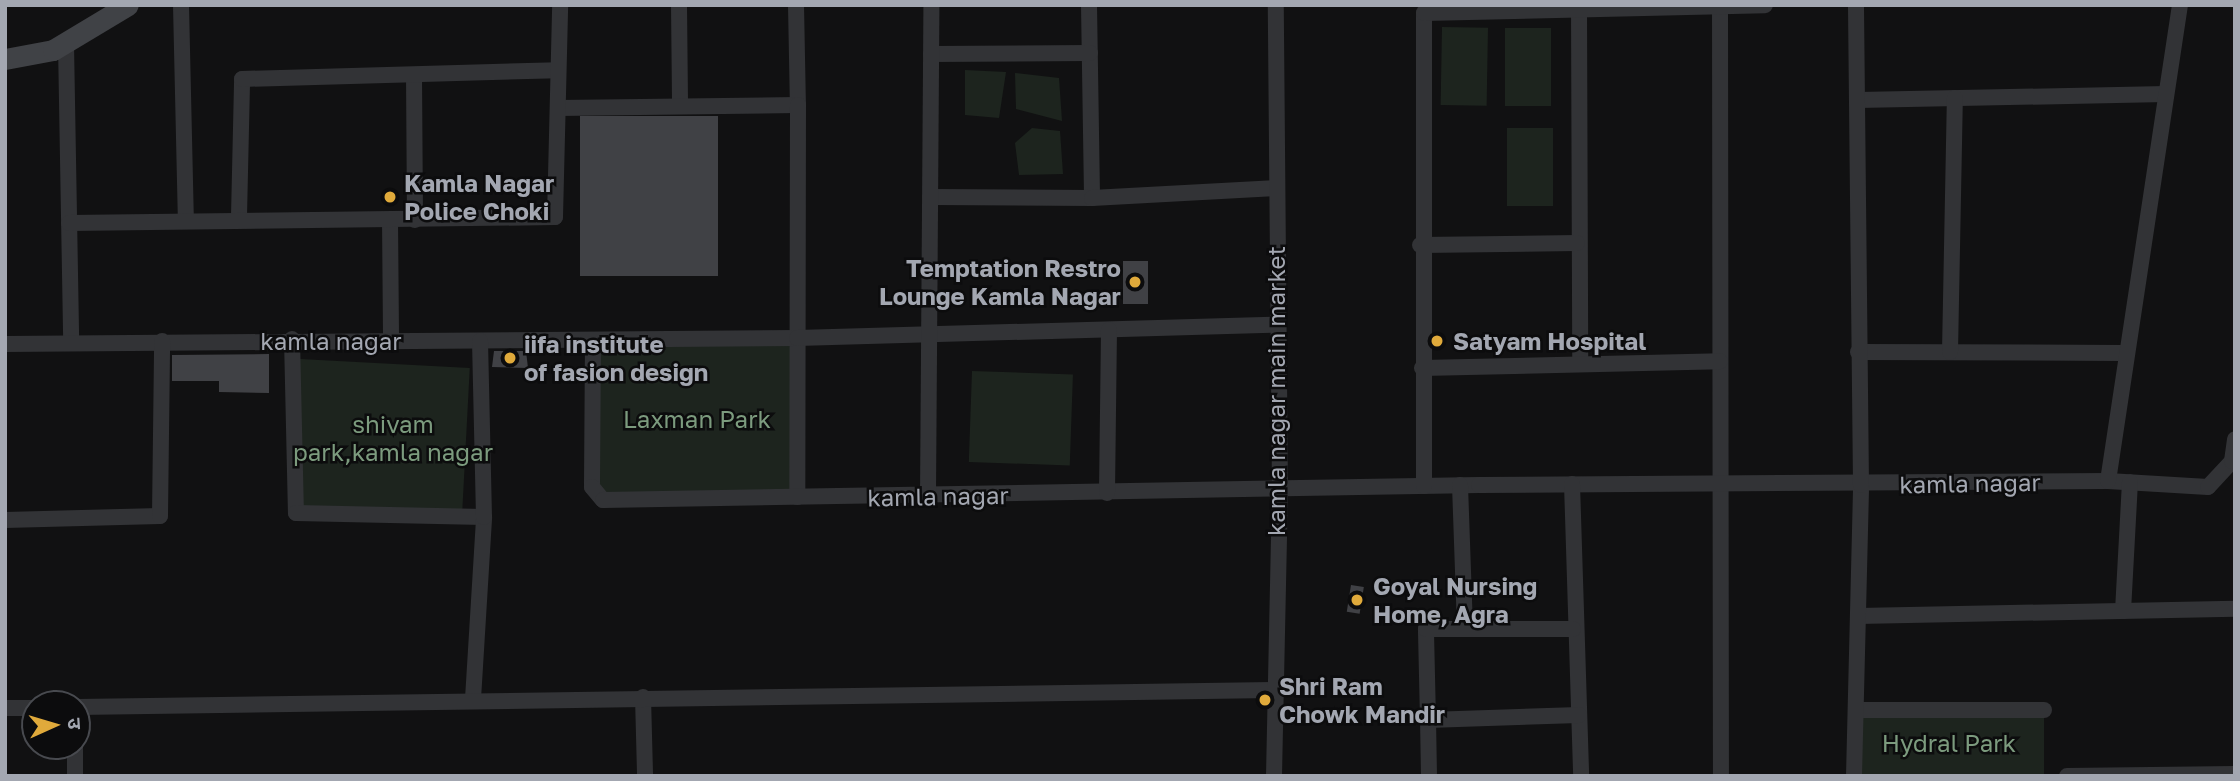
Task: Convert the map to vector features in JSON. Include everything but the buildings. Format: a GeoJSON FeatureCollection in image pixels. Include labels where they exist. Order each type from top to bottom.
{"type":"FeatureCollection","features":[{"type":"Feature","properties":{"kind":"street"},"geometry":{"type":"LineString","coordinates":[[5,59],[66,44],[128,5]]}},
{"type":"Feature","properties":{"kind":"street"},"geometry":{"type":"LineString","coordinates":[[181,5],[186,218]]}},
{"type":"Feature","properties":{"kind":"street"},"geometry":{"type":"LineString","coordinates":[[69,223],[239,216],[390,220],[555,217],[560,5]]}},
{"type":"Feature","properties":{"kind":"street"},"geometry":{"type":"LineString","coordinates":[[679,5],[680,104]]}},
{"type":"Feature","properties":{"kind":"street"},"geometry":{"type":"LineString","coordinates":[[796,5],[797,497]]}},
{"type":"Feature","properties":{"kind":"street"},"geometry":{"type":"LineString","coordinates":[[928,496],[931,5]]}},
{"type":"Feature","properties":{"kind":"street"},"geometry":{"type":"LineString","coordinates":[[1089,5],[1092,198]]}},
{"type":"Feature","properties":{"kind":"street","name":"kamla nagar main market"},"geometry":{"type":"LineString","coordinates":[[1274,776],[1273,690],[1280,491],[1275,188],[1276,5]]}},
{"type":"Feature","properties":{"kind":"street"},"geometry":{"type":"LineString","coordinates":[[1424,486],[1420,245],[1424,13],[1579,7],[1766,5]]}},
{"type":"Feature","properties":{"kind":"street"},"geometry":{"type":"LineString","coordinates":[[1854,776],[1861,485],[1856,5]]}},
{"type":"Feature","properties":{"kind":"street"},"geometry":{"type":"LineString","coordinates":[[2108,481],[2123,353],[2180,5]]}},
{"type":"Feature","properties":{"kind":"street"},"geometry":{"type":"LineString","coordinates":[[1720,6],[1718,485],[1721,776]]}},
{"type":"Feature","properties":{"kind":"street"},"geometry":{"type":"LineString","coordinates":[[1579,7],[1577,243],[1580,363]]}},
{"type":"Feature","properties":{"kind":"street"},"geometry":{"type":"LineString","coordinates":[[66,44],[71,343]]}},
{"type":"Feature","properties":{"kind":"street"},"geometry":{"type":"LineString","coordinates":[[931,54],[1090,53]]}},
{"type":"Feature","properties":{"kind":"street"},"geometry":{"type":"LineString","coordinates":[[239,216],[240,80],[557,70]]}},
{"type":"Feature","properties":{"kind":"street"},"geometry":{"type":"LineString","coordinates":[[414,75],[415,220]]}},
{"type":"Feature","properties":{"kind":"street"},"geometry":{"type":"LineString","coordinates":[[1858,100],[2166,94]]}},
{"type":"Feature","properties":{"kind":"street"},"geometry":{"type":"LineString","coordinates":[[1950,352],[1955,98]]}},
{"type":"Feature","properties":{"kind":"street"},"geometry":{"type":"LineString","coordinates":[[558,108],[680,104],[798,106]]}},
{"type":"Feature","properties":{"kind":"street"},"geometry":{"type":"LineString","coordinates":[[931,197],[1092,198],[1275,188]]}},
{"type":"Feature","properties":{"kind":"street"},"geometry":{"type":"LineString","coordinates":[[390,220],[391,342]]}},
{"type":"Feature","properties":{"kind":"street"},"geometry":{"type":"LineString","coordinates":[[1420,245],[1577,243]]}},
{"type":"Feature","properties":{"kind":"street","name":"kamla nagar"},"geometry":{"type":"LineString","coordinates":[[5,344],[797,338],[1277,325]]}},
{"type":"Feature","properties":{"kind":"street"},"geometry":{"type":"LineString","coordinates":[[1107,494],[1109,330]]}},
{"type":"Feature","properties":{"kind":"street"},"geometry":{"type":"LineString","coordinates":[[292,340],[296,513],[484,517]]}},
{"type":"Feature","properties":{"kind":"street","name":"kamla nagar"},"geometry":{"type":"LineString","coordinates":[[593,340],[592,487],[597,498],[1107,494],[1572,484],[1861,485],[2108,481],[2208,487],[2219,480],[2233,462]]}},
{"type":"Feature","properties":{"kind":"street"},"geometry":{"type":"LineString","coordinates":[[5,520],[160,516],[162,341]]}},
{"type":"Feature","properties":{"kind":"street"},"geometry":{"type":"LineString","coordinates":[[473,699],[484,517],[481,341]]}},
{"type":"Feature","properties":{"kind":"street"},"geometry":{"type":"LineString","coordinates":[[1858,352],[2123,353]]}},
{"type":"Feature","properties":{"kind":"street"},"geometry":{"type":"LineString","coordinates":[[1422,368],[1720,361]]}},
{"type":"Feature","properties":{"kind":"street"},"geometry":{"type":"LineString","coordinates":[[2233,462],[2235,439]]}},
{"type":"Feature","properties":{"kind":"street"},"geometry":{"type":"LineString","coordinates":[[2123,611],[2130,482]]}},
{"type":"Feature","properties":{"kind":"street"},"geometry":{"type":"LineString","coordinates":[[1572,484],[1573,629],[1581,776]]}},
{"type":"Feature","properties":{"kind":"street"},"geometry":{"type":"LineString","coordinates":[[1460,485],[1465,629]]}},
{"type":"Feature","properties":{"kind":"street"},"geometry":{"type":"LineString","coordinates":[[1858,616],[2235,608]]}},
{"type":"Feature","properties":{"kind":"street"},"geometry":{"type":"LineString","coordinates":[[1429,776],[1426,629],[1573,629]]}},
{"type":"Feature","properties":{"kind":"street"},"geometry":{"type":"LineString","coordinates":[[91,707],[473,699],[1273,690]]}},
{"type":"Feature","properties":{"kind":"street"},"geometry":{"type":"LineString","coordinates":[[642,697],[645,776]]}},
{"type":"Feature","properties":{"kind":"street"},"geometry":{"type":"LineString","coordinates":[[1856,709],[2045,710]]}},
{"type":"Feature","properties":{"kind":"street"},"geometry":{"type":"LineString","coordinates":[[1428,720],[1579,715]]}},
{"type":"Feature","properties":{"kind":"street"},"geometry":{"type":"LineString","coordinates":[[2067,776],[2235,774]]}},
{"type":"Feature","properties":{"kind":"green space"},"geometry":{"type":"Polygon","coordinates":[[[1442,27],[1488,28],[1487,106],[1441,105],[1442,27]]]}},
{"type":"Feature","properties":{"kind":"green space"},"geometry":{"type":"Polygon","coordinates":[[[1505,28],[1551,28],[1551,106],[1505,106],[1505,28]]]}},
{"type":"Feature","properties":{"kind":"green space"},"geometry":{"type":"Polygon","coordinates":[[[965,70],[1006,72],[999,118],[965,115],[965,70]]]}},
{"type":"Feature","properties":{"kind":"green space"},"geometry":{"type":"Polygon","coordinates":[[[1015,73],[1059,78],[1062,121],[1016,109],[1015,73]]]}},
{"type":"Feature","properties":{"kind":"green space"},"geometry":{"type":"Polygon","coordinates":[[[1032,128],[1060,131],[1063,174],[1019,175],[1015,143],[1032,128]]]}},
{"type":"Feature","properties":{"kind":"green space"},"geometry":{"type":"Polygon","coordinates":[[[1507,128],[1553,128],[1553,206],[1507,206],[1507,128]]]}},
{"type":"Feature","properties":{"kind":"green space","name":"Laxman Park"},"geometry":{"type":"Polygon","coordinates":[[[593,338],[797,338],[797,497],[593,497],[593,338]]]}},
{"type":"Feature","properties":{"kind":"green space","name":"shivam park,kamla nagar"},"geometry":{"type":"Polygon","coordinates":[[[300,359],[470,368],[462,515],[292,506],[300,359]]]}},
{"type":"Feature","properties":{"kind":"green space"},"geometry":{"type":"Polygon","coordinates":[[[972,371],[1073,375],[1070,465],[969,462],[972,371]]]}},
{"type":"Feature","properties":{"kind":"green space","name":"Hydral Park"},"geometry":{"type":"Polygon","coordinates":[[[1856,710],[2044,710],[2044,776],[1856,776],[1856,710]]]}},
{"type":"Feature","properties":{"kind":"place","name":"Kamla Nagar Police Choki"},"geometry":{"type":"Point","coordinates":[390,197]}},
{"type":"Feature","properties":{"kind":"place","name":"Temptation Restro Lounge Kamla Nagar"},"geometry":{"type":"Point","coordinates":[1135,282]}},
{"type":"Feature","properties":{"kind":"place","name":"Satyam Hospital"},"geometry":{"type":"Point","coordinates":[1437,341]}},
{"type":"Feature","properties":{"kind":"place","name":"iifa institute of fasion design"},"geometry":{"type":"Point","coordinates":[510,358]}},
{"type":"Feature","properties":{"kind":"place","name":"Goyal Nursing Home, Agra"},"geometry":{"type":"Point","coordinates":[1357,600]}},
{"type":"Feature","properties":{"kind":"place","name":"Shri Ram Chowk Mandir"},"geometry":{"type":"Point","coordinates":[1265,700]}}]}
